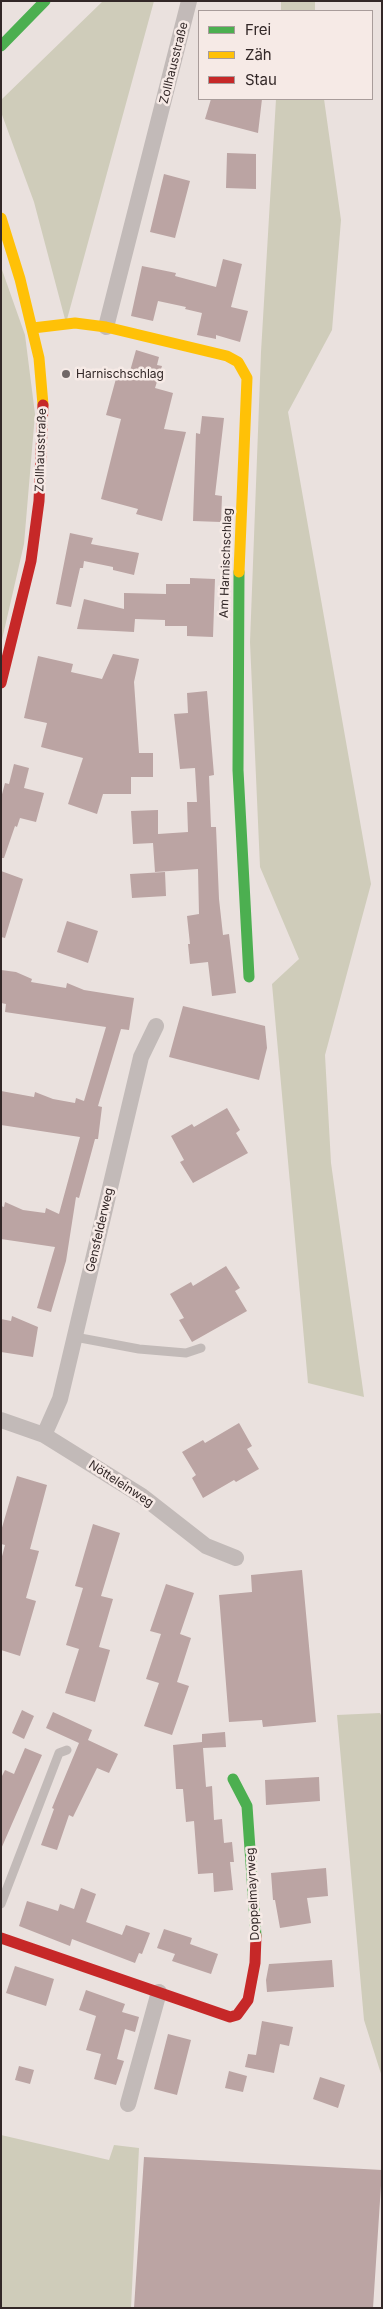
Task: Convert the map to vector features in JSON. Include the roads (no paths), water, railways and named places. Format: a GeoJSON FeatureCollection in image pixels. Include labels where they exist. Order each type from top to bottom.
{"type":"FeatureCollection","features":[{"type":"Feature","properties":{"kind":"street"},"geometry":{"type":"LineString","coordinates":[[1,46],[46,1]]}},
{"type":"Feature","properties":{"kind":"street","name":"Zollhausstraße"},"geometry":{"type":"LineString","coordinates":[[106,327],[189,1]]}},
{"type":"Feature","properties":{"kind":"street","name":"Zollhausstraße"},"geometry":{"type":"LineString","coordinates":[[1,218],[33,328],[43,397],[41,481],[30,568],[1,683]]}},
{"type":"Feature","properties":{"kind":"street","name":"Am Harnischschlag"},"geometry":{"type":"LineString","coordinates":[[33,328],[75,323],[106,327],[227,356],[238,362],[247,378],[238,610],[238,740],[249,978]]}},
{"type":"Feature","properties":{"kind":"street","name":"Gensfelderweg"},"geometry":{"type":"LineString","coordinates":[[44,1435],[60,1399],[141,1057],[156,1026]]}},
{"type":"Feature","properties":{"kind":"street","name":"Nötteleinweg"},"geometry":{"type":"LineString","coordinates":[[1,1420],[44,1435],[142,1496],[206,1546],[236,1558]]}},
{"type":"Feature","properties":{"kind":"street","name":"Doppelmayrweg"},"geometry":{"type":"LineString","coordinates":[[1,1938],[230,2017],[237,2015],[248,2000],[255,1963],[256,1924],[248,1806],[233,1779]]}},
{"type":"Feature","properties":{"kind":"street"},"geometry":{"type":"LineString","coordinates":[[128,2104],[159,1992]]}},
{"type":"Feature","properties":{"kind":"lane"},"geometry":{"type":"LineString","coordinates":[[75,1337],[139,1349],[186,1353],[201,1348]]}},
{"type":"Feature","properties":{"kind":"lane"},"geometry":{"type":"LineString","coordinates":[[1,1904],[59,1753],[67,1750]]}},
{"type":"Feature","properties":{"kind":"place","name":"Harnischschlag"},"geometry":{"type":"Point","coordinates":[66,374]}}]}
